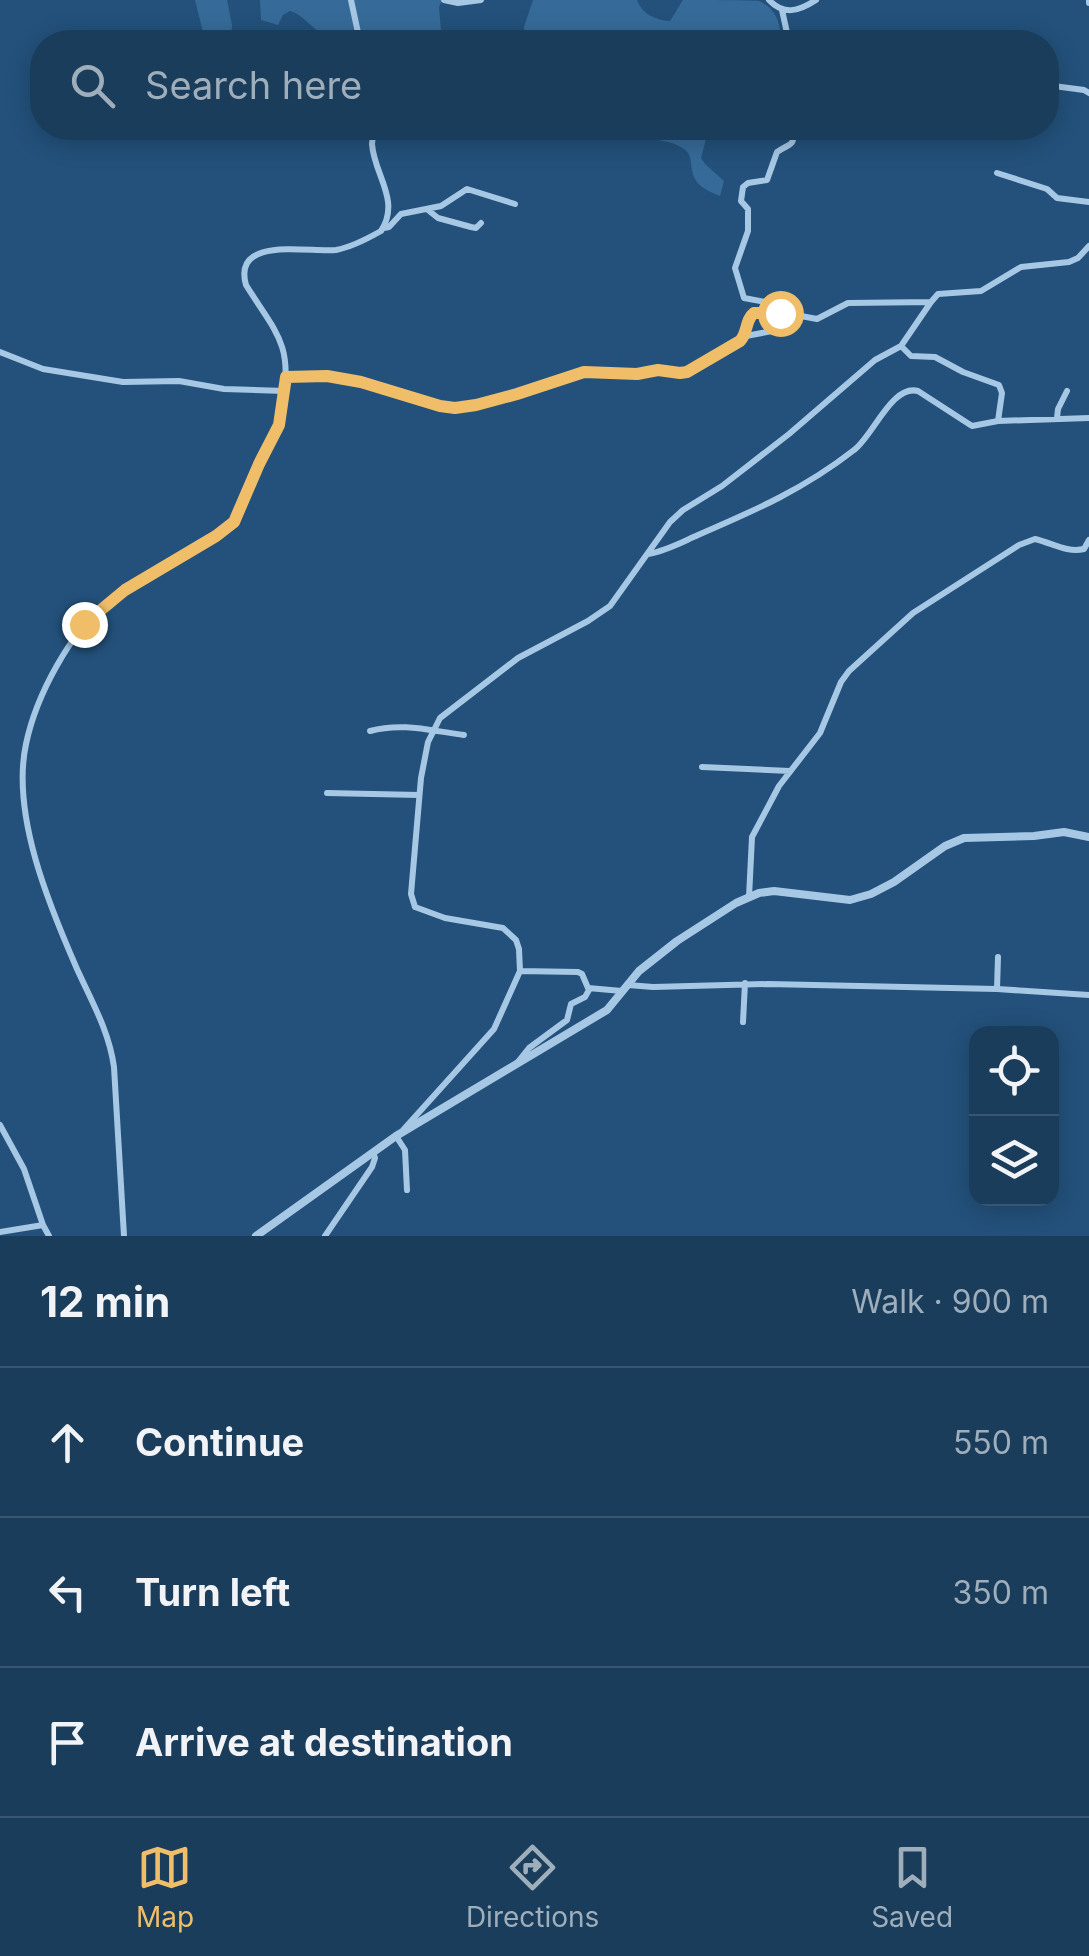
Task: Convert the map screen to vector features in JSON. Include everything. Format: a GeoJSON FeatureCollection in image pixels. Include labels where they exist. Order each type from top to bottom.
{"type":"FeatureCollection","features":[{"type":"Feature","properties":{"kind":"street"},"geometry":{"type":"LineString","coordinates":[[350,0],[357,30]]}},
{"type":"Feature","properties":{"kind":"street"},"geometry":{"type":"LineString","coordinates":[[444,0],[481,0]]}},
{"type":"Feature","properties":{"kind":"street"},"geometry":{"type":"LineString","coordinates":[[769,0],[782,10],[786,30]]}},
{"type":"Feature","properties":{"kind":"street"},"geometry":{"type":"LineString","coordinates":[[782,10],[803,8],[816,0]]}},
{"type":"Feature","properties":{"kind":"street"},"geometry":{"type":"LineString","coordinates":[[1059,87],[1089,93]]}},
{"type":"Feature","properties":{"kind":"street"},"geometry":{"type":"LineString","coordinates":[[373,140],[390,212],[382,228]]}},
{"type":"Feature","properties":{"kind":"street"},"geometry":{"type":"LineString","coordinates":[[792,140],[791,146],[778,152],[767,180],[743,187],[741,202],[748,209],[748,228],[735,270],[746,298],[820,318]]}},
{"type":"Feature","properties":{"kind":"street"},"geometry":{"type":"LineString","coordinates":[[997,172],[1047,188],[1057,198],[1089,202]]}},
{"type":"Feature","properties":{"kind":"street"},"geometry":{"type":"LineString","coordinates":[[124,1236],[111,1046],[42,882],[22,789],[26,742],[54,672],[84,624],[125,590],[234,522],[279,425],[286,377],[284,348],[246,284],[244,276],[252,257],[261,251],[279,249],[346,248],[389,227],[401,214],[441,206],[467,188],[516,204]]}},
{"type":"Feature","properties":{"kind":"street"},"geometry":{"type":"LineString","coordinates":[[428,210],[438,218],[472,227],[480,223]]}},
{"type":"Feature","properties":{"kind":"street"},"geometry":{"type":"LineString","coordinates":[[398,1135],[494,1030],[520,970],[516,940],[503,928],[445,918],[415,907],[411,894],[419,795],[432,731],[450,710],[508,665],[610,606],[670,522],[789,434],[874,360],[902,346],[938,294],[986,289],[1021,267],[1069,262],[1089,246]]}},
{"type":"Feature","properties":{"kind":"street"},"geometry":{"type":"LineString","coordinates":[[745,336],[754,313],[820,318],[848,303],[930,302]]}},
{"type":"Feature","properties":{"kind":"street"},"geometry":{"type":"LineString","coordinates":[[286,377],[327,376],[361,382],[455,408],[517,394],[584,372],[687,372],[745,336],[782,330],[786,314]]}},
{"type":"Feature","properties":{"kind":"street"},"geometry":{"type":"LineString","coordinates":[[902,346],[911,356],[935,357],[1001,387],[998,421]]}},
{"type":"Feature","properties":{"kind":"street"},"geometry":{"type":"LineString","coordinates":[[0,352],[43,369],[123,382],[179,381],[224,389],[285,391]]}},
{"type":"Feature","properties":{"kind":"street"},"geometry":{"type":"LineString","coordinates":[[647,554],[679,545],[800,488],[864,443],[884,412],[908,390],[918,392],[972,426],[998,421],[1089,418]]}},
{"type":"Feature","properties":{"kind":"street"},"geometry":{"type":"LineString","coordinates":[[1056,418],[1067,391]]}},
{"type":"Feature","properties":{"kind":"street"},"geometry":{"type":"LineString","coordinates":[[749,897],[752,837],[779,786],[820,733],[849,671],[913,613],[1019,544],[1035,539],[1080,551],[1089,540]]}},
{"type":"Feature","properties":{"kind":"street"},"geometry":{"type":"LineString","coordinates":[[370,732],[386,726],[412,726],[464,735]]}},
{"type":"Feature","properties":{"kind":"street"},"geometry":{"type":"LineString","coordinates":[[702,767],[790,771]]}},
{"type":"Feature","properties":{"kind":"street"},"geometry":{"type":"LineString","coordinates":[[327,793],[419,795]]}},
{"type":"Feature","properties":{"kind":"street"},"geometry":{"type":"LineString","coordinates":[[256,1236],[398,1135],[607,1010],[639,971],[678,940],[749,897],[767,891],[787,891],[828,898],[860,898],[906,875],[956,840],[1064,832],[1089,836]]}},
{"type":"Feature","properties":{"kind":"street"},"geometry":{"type":"LineString","coordinates":[[997,990],[998,958]]}},
{"type":"Feature","properties":{"kind":"street"},"geometry":{"type":"LineString","coordinates":[[520,970],[578,972],[590,989],[745,983],[1089,995]]}},
{"type":"Feature","properties":{"kind":"street"},"geometry":{"type":"LineString","coordinates":[[743,1022],[745,983]]}},
{"type":"Feature","properties":{"kind":"street"},"geometry":{"type":"LineString","coordinates":[[516,1064],[528,1048],[567,1020],[571,1004],[585,998],[590,989]]}},
{"type":"Feature","properties":{"kind":"street"},"geometry":{"type":"LineString","coordinates":[[0,1125],[24,1169],[49,1236]]}},
{"type":"Feature","properties":{"kind":"street"},"geometry":{"type":"LineString","coordinates":[[398,1135],[406,1150],[407,1190]]}},
{"type":"Feature","properties":{"kind":"street"},"geometry":{"type":"LineString","coordinates":[[325,1236],[372,1167],[373,1152]]}},
{"type":"Feature","properties":{"kind":"street"},"geometry":{"type":"LineString","coordinates":[[0,1232],[43,1224]]}},
{"type":"Feature","properties":{"kind":"shaded area"},"geometry":{"type":"Polygon","coordinates":[[[195,0],[227,0],[232,30],[202,30],[195,0]]]}},
{"type":"Feature","properties":{"kind":"shaded area"},"geometry":{"type":"Polygon","coordinates":[[[260,0],[442,0],[441,30],[318,30],[290,11],[278,25],[261,20],[260,0]]]}},
{"type":"Feature","properties":{"kind":"shaded area"},"geometry":{"type":"Polygon","coordinates":[[[533,0],[637,0],[650,15],[670,21],[683,0],[759,1],[770,8],[780,30],[524,30],[533,0]]]}},
{"type":"Feature","properties":{"kind":"shaded area"},"geometry":{"type":"Polygon","coordinates":[[[654,140],[706,140],[701,158],[724,181],[720,196],[698,184],[689,155],[672,143],[654,140]]]}},
{"type":"Feature","properties":{"kind":"route"},"geometry":{"type":"LineString","coordinates":[[84,624],[125,590],[234,522],[279,425],[286,377],[327,376],[361,382],[455,408],[517,394],[584,372],[687,372],[740,341],[754,313],[780,313]]}}]}
